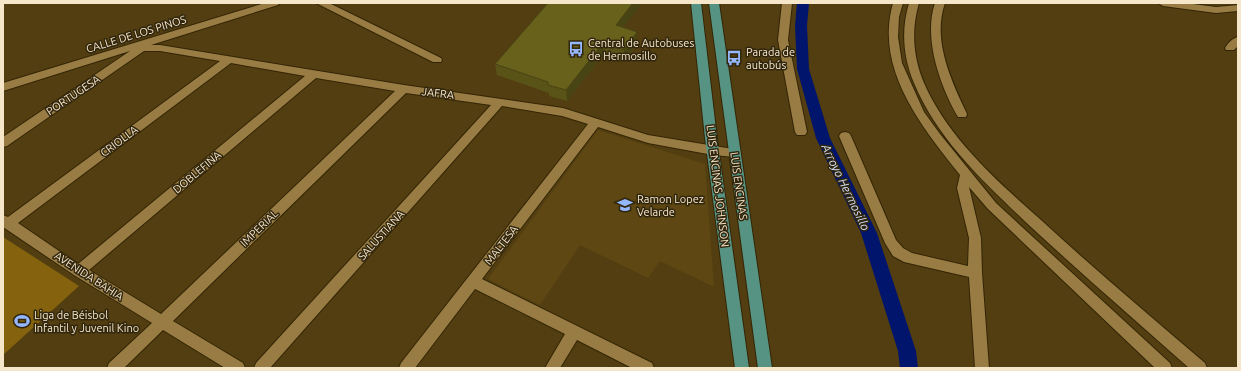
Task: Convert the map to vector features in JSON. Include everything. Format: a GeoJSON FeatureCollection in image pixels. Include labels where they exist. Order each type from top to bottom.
{"type":"FeatureCollection","features":[{"type":"Feature","properties":{"kind":"main road","name":"LUIS ENCINAS JOHNSON"},"geometry":{"type":"LineString","coordinates":[[696,3],[713,151],[742,368]]}},
{"type":"Feature","properties":{"kind":"main road","name":"LUIS ENCINAS"},"geometry":{"type":"LineString","coordinates":[[714,3],[765,368]]}},
{"type":"Feature","properties":{"kind":"street","name":"CALLE DE LOS PINOS"},"geometry":{"type":"LineString","coordinates":[[3,86],[141,47],[275,3]]}},
{"type":"Feature","properties":{"kind":"street"},"geometry":{"type":"LineString","coordinates":[[321,3],[437,60]]}},
{"type":"Feature","properties":{"kind":"street"},"geometry":{"type":"LineString","coordinates":[[787,3],[783,40],[801,132]]}},
{"type":"Feature","properties":{"kind":"street"},"geometry":{"type":"LineString","coordinates":[[898,3],[894,16],[893,37],[897,63],[919,113],[966,176],[992,206],[1028,242],[1165,368]]}},
{"type":"Feature","properties":{"kind":"street"},"geometry":{"type":"LineString","coordinates":[[914,3],[909,26],[909,43],[914,68],[919,83],[943,122],[966,152],[990,181],[1050,238],[1200,368]]}},
{"type":"Feature","properties":{"kind":"street"},"geometry":{"type":"LineString","coordinates":[[940,3],[937,10],[936,21],[941,66],[962,114]]}},
{"type":"Feature","properties":{"kind":"street"},"geometry":{"type":"LineString","coordinates":[[1163,3],[1216,10],[1238,8]]}},
{"type":"Feature","properties":{"kind":"street"},"geometry":{"type":"LineString","coordinates":[[1230,48],[1238,40]]}},
{"type":"Feature","properties":{"kind":"street","name":"JAFRA"},"geometry":{"type":"LineString","coordinates":[[141,47],[160,48],[404,89],[563,112],[648,139],[713,151],[735,153]]}},
{"type":"Feature","properties":{"kind":"street","name":"PORTUGESA"},"geometry":{"type":"LineString","coordinates":[[3,143],[141,47]]}},
{"type":"Feature","properties":{"kind":"street","name":"CRIOLLA"},"geometry":{"type":"LineString","coordinates":[[6,222],[230,59]]}},
{"type":"Feature","properties":{"kind":"street","name":"DOBLEFINA"},"geometry":{"type":"LineString","coordinates":[[79,271],[315,73]]}},
{"type":"Feature","properties":{"kind":"street","name":"IMPERIAL"},"geometry":{"type":"LineString","coordinates":[[114,368],[404,89]]}},
{"type":"Feature","properties":{"kind":"street","name":"SALUSTIANA"},"geometry":{"type":"LineString","coordinates":[[261,368],[500,102]]}},
{"type":"Feature","properties":{"kind":"street","name":"MALTESA"},"geometry":{"type":"LineString","coordinates":[[406,368],[596,122]]}},
{"type":"Feature","properties":{"kind":"street"},"geometry":{"type":"LineString","coordinates":[[845,136],[891,243],[898,252],[909,258],[976,273]]}},
{"type":"Feature","properties":{"kind":"street"},"geometry":{"type":"LineString","coordinates":[[966,176],[963,188],[975,238],[982,368]]}},
{"type":"Feature","properties":{"kind":"street","name":"AVENIDA BAHIA"},"geometry":{"type":"LineString","coordinates":[[6,222],[79,271],[238,368]]}},
{"type":"Feature","properties":{"kind":"street"},"geometry":{"type":"LineString","coordinates":[[474,281],[647,368]]}},
{"type":"Feature","properties":{"kind":"street"},"geometry":{"type":"LineString","coordinates":[[552,368],[574,332]]}},
{"type":"Feature","properties":{"kind":"shaded area","name":"Ramon Lopez Velarde"},"geometry":{"type":"Polygon","coordinates":[[[598,130],[705,164],[714,287],[660,261],[648,278],[580,245],[540,305],[488,279],[598,130]]]}},
{"type":"Feature","properties":{"kind":"shaded area","name":"Liga de Béisbol Infantil y Juvenil Kino"},"geometry":{"type":"Polygon","coordinates":[[[3,237],[79,286],[3,355],[3,237]]]}},
{"type":"Feature","properties":{"kind":"building","name":"Central de Autobuses de Hermosillo"},"geometry":{"type":"Polygon","coordinates":[[[548,3],[633,3],[616,25],[637,32],[624,50],[603,43],[566,90],[548,85],[548,82],[495,64],[548,3]]]}},
{"type":"Feature","properties":{"kind":"waterway","name":"Arroyo Hermosillo"},"geometry":{"type":"LineString","coordinates":[[803,3],[801,26],[803,69],[823,138],[869,233],[907,351],[909,368]]}},
{"type":"Feature","properties":{"kind":"place","name":"Central de Autobuses de Hermosillo"},"geometry":{"type":"Point","coordinates":[576,49]}},
{"type":"Feature","properties":{"kind":"place","name":"Parada de autobús"},"geometry":{"type":"Point","coordinates":[734,58]}},
{"type":"Feature","properties":{"kind":"place","name":"Ramon Lopez Velarde"},"geometry":{"type":"Point","coordinates":[625,205]}},
{"type":"Feature","properties":{"kind":"place","name":"Liga de Béisbol Infantil y Juvenil Kino"},"geometry":{"type":"Point","coordinates":[22,321]}}]}
